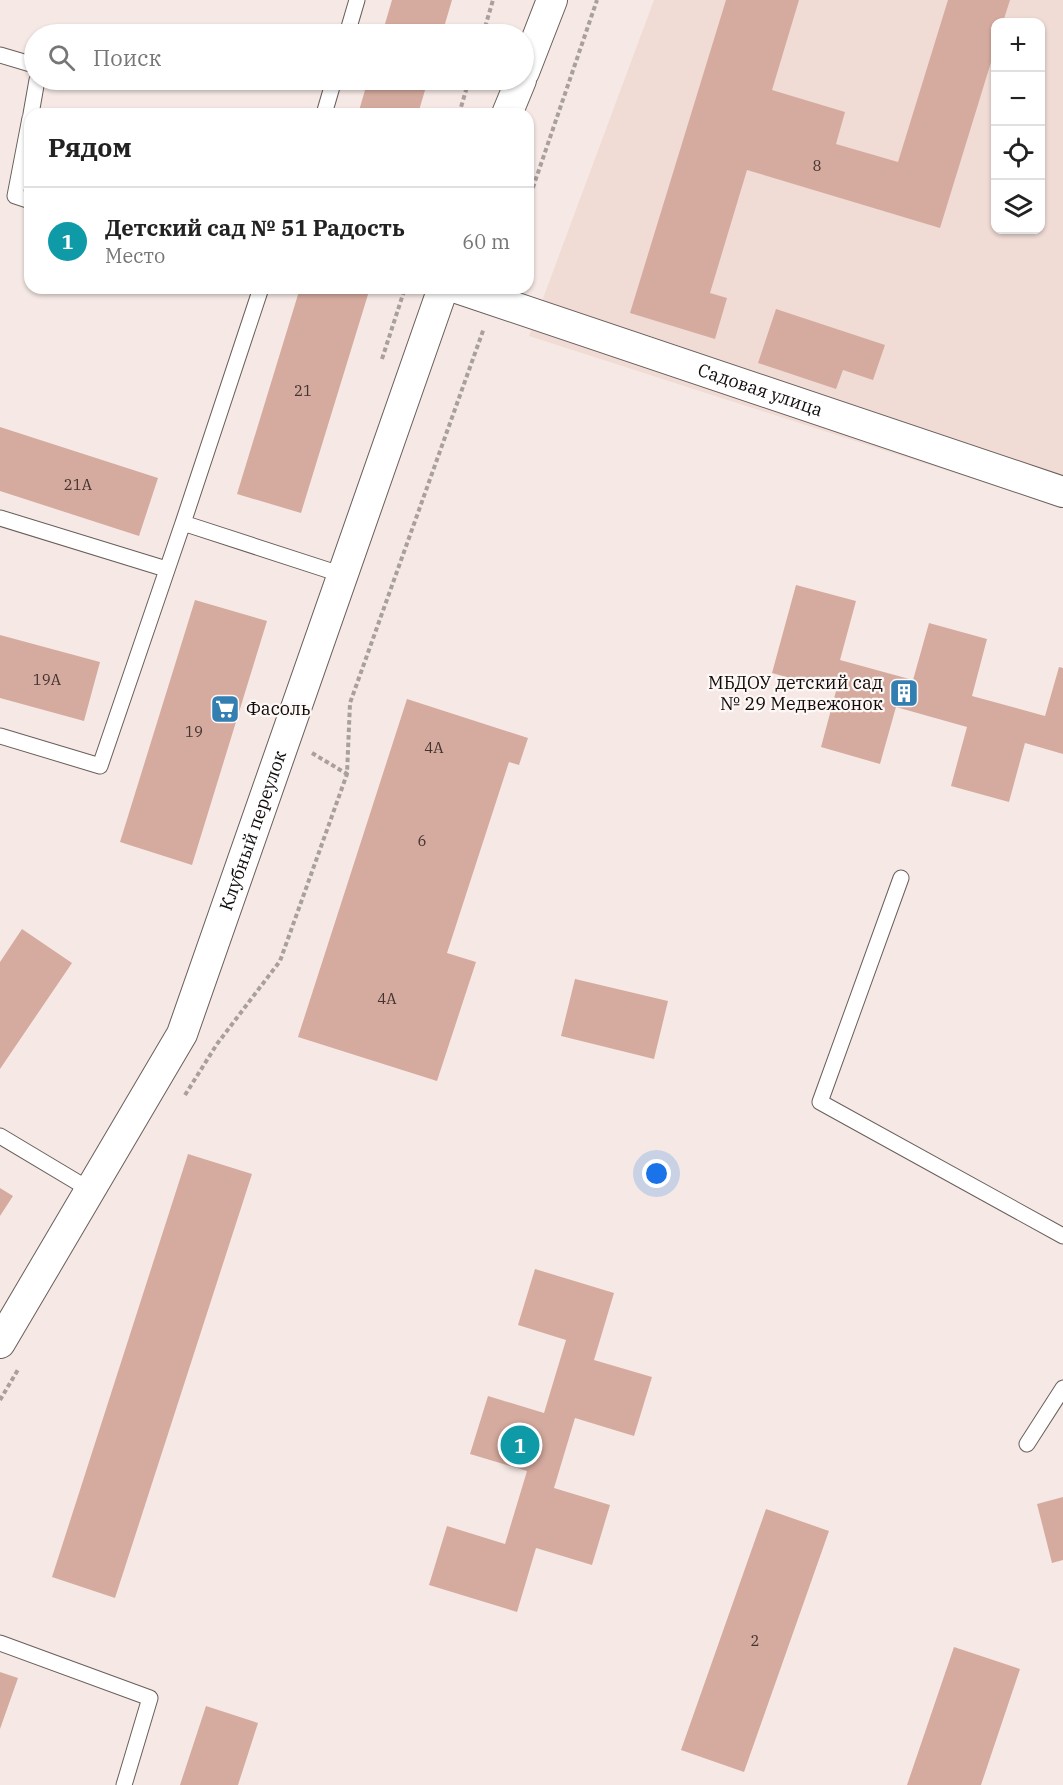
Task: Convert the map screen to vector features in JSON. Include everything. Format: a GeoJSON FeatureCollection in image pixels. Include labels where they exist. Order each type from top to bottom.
{"type":"FeatureCollection","features":[{"type":"Feature","properties":{"kind":"street"},"geometry":{"type":"LineString","coordinates":[[534,46],[552,0]]}},
{"type":"Feature","properties":{"kind":"street"},"geometry":{"type":"LineString","coordinates":[[509,108],[517,90]]}},
{"type":"Feature","properties":{"kind":"street","name":"Клубный переулок"},"geometry":{"type":"LineString","coordinates":[[0,1343],[92,1191],[182,1034],[441,294]]}},
{"type":"Feature","properties":{"kind":"street","name":"Садовая улица"},"geometry":{"type":"LineString","coordinates":[[476,294],[1063,492]]}},
{"type":"Feature","properties":{"kind":"lane"},"geometry":{"type":"LineString","coordinates":[[350,24],[357,0]]}},
{"type":"Feature","properties":{"kind":"lane"},"geometry":{"type":"LineString","coordinates":[[0,55],[24,61]]}},
{"type":"Feature","properties":{"kind":"lane"},"geometry":{"type":"LineString","coordinates":[[32,108],[35,90]]}},
{"type":"Feature","properties":{"kind":"lane"},"geometry":{"type":"LineString","coordinates":[[326,108],[331,90]]}},
{"type":"Feature","properties":{"kind":"lane"},"geometry":{"type":"LineString","coordinates":[[24,148],[15,196],[24,199]]}},
{"type":"Feature","properties":{"kind":"lane"},"geometry":{"type":"LineString","coordinates":[[0,736],[100,766],[259,294]]}},
{"type":"Feature","properties":{"kind":"lane"},"geometry":{"type":"LineString","coordinates":[[0,518],[166,569]]}},
{"type":"Feature","properties":{"kind":"lane"},"geometry":{"type":"LineString","coordinates":[[183,523],[343,575]]}},
{"type":"Feature","properties":{"kind":"lane"},"geometry":{"type":"LineString","coordinates":[[901,878],[820,1102],[1063,1236]]}},
{"type":"Feature","properties":{"kind":"lane"},"geometry":{"type":"LineString","coordinates":[[0,1136],[92,1191]]}},
{"type":"Feature","properties":{"kind":"lane"},"geometry":{"type":"LineString","coordinates":[[1027,1444],[1063,1388]]}},
{"type":"Feature","properties":{"kind":"lane"},"geometry":{"type":"LineString","coordinates":[[0,1643],[150,1698],[124,1785]]}},
{"type":"Feature","properties":{"kind":"path"},"geometry":{"type":"LineString","coordinates":[[486,24],[493,0]]}},
{"type":"Feature","properties":{"kind":"path"},"geometry":{"type":"LineString","coordinates":[[534,184],[597,0]]}},
{"type":"Feature","properties":{"kind":"path"},"geometry":{"type":"LineString","coordinates":[[461,108],[466,90]]}},
{"type":"Feature","properties":{"kind":"path"},"geometry":{"type":"LineString","coordinates":[[380,366],[403,294]]}},
{"type":"Feature","properties":{"kind":"path"},"geometry":{"type":"LineString","coordinates":[[180,1105],[217,1044],[280,961],[347,774],[350,703],[494,300]]}},
{"type":"Feature","properties":{"kind":"path"},"geometry":{"type":"LineString","coordinates":[[0,1400],[25,1359]]}},
{"type":"Feature","properties":{"kind":"shaded area"},"geometry":{"type":"Polygon","coordinates":[[[654,0],[1063,0],[1063,508],[529,336],[654,0]]]}},
{"type":"Feature","properties":{"kind":"building"},"geometry":{"type":"Polygon","coordinates":[[[392,0],[452,0],[445,24],[385,24],[392,0]]]}},
{"type":"Feature","properties":{"kind":"building"},"geometry":{"type":"Polygon","coordinates":[[[726,0],[799,0],[772,90],[845,112],[836,144],[898,162],[948,0],[1010,0],[1004,18],[991,18],[991,62],[940,228],[747,170],[710,293],[727,298],[715,339],[630,313],[726,0]]]}},
{"type":"Feature","properties":{"kind":"building"},"geometry":{"type":"Polygon","coordinates":[[[365,90],[425,90],[420,108],[360,108],[365,90]]]}},
{"type":"Feature","properties":{"kind":"building"},"geometry":{"type":"Polygon","coordinates":[[[298,294],[368,294],[301,513],[237,494],[298,294]]]}},
{"type":"Feature","properties":{"kind":"building"},"geometry":{"type":"Polygon","coordinates":[[[776,309],[885,345],[873,380],[843,370],[836,389],[758,363],[776,309]]]}},
{"type":"Feature","properties":{"kind":"building"},"geometry":{"type":"Polygon","coordinates":[[[0,427],[158,478],[139,536],[0,491],[0,427]]]}},
{"type":"Feature","properties":{"kind":"building","name":"МБДОУ детский сад № 29 Медвежонок"},"geometry":{"type":"Polygon","coordinates":[[[796,585],[856,601],[840,660],[913,680],[929,623],[987,639],[972,696],[1045,716],[1059,667],[1063,668],[1063,754],[1025,743],[1009,802],[951,786],[967,727],[896,707],[880,764],[821,747],[836,691],[772,673],[796,585]]]}},
{"type":"Feature","properties":{"kind":"building"},"geometry":{"type":"Polygon","coordinates":[[[195,600],[267,621],[192,865],[120,842],[195,600]]]}},
{"type":"Feature","properties":{"kind":"building"},"geometry":{"type":"Polygon","coordinates":[[[0,635],[100,662],[84,721],[0,698],[0,635]]]}},
{"type":"Feature","properties":{"kind":"building"},"geometry":{"type":"Polygon","coordinates":[[[407,699],[528,738],[519,765],[509,762],[447,953],[476,962],[437,1081],[298,1037],[407,699]]]}},
{"type":"Feature","properties":{"kind":"building"},"geometry":{"type":"Polygon","coordinates":[[[22,929],[72,963],[0,1069],[0,962],[22,929]]]}},
{"type":"Feature","properties":{"kind":"building"},"geometry":{"type":"Polygon","coordinates":[[[575,979],[668,1001],[654,1059],[561,1036],[575,979]]]}},
{"type":"Feature","properties":{"kind":"building"},"geometry":{"type":"Polygon","coordinates":[[[188,1154],[252,1174],[115,1598],[52,1577],[188,1154]]]}},
{"type":"Feature","properties":{"kind":"building"},"geometry":{"type":"Polygon","coordinates":[[[0,1188],[13,1196],[0,1216],[0,1188]]]}},
{"type":"Feature","properties":{"kind":"building"},"geometry":{"type":"Polygon","coordinates":[[[535,1269],[614,1293],[594,1360],[652,1377],[634,1436],[575,1418],[554,1488],[610,1505],[592,1565],[536,1548],[517,1612],[429,1585],[447,1526],[505,1544],[527,1471],[470,1454],[488,1396],[544,1413],[566,1340],[518,1325],[535,1269]]]}},
{"type":"Feature","properties":{"kind":"building"},"geometry":{"type":"Polygon","coordinates":[[[1063,1497],[1063,1560],[1052,1563],[1037,1504],[1063,1497]]]}},
{"type":"Feature","properties":{"kind":"building"},"geometry":{"type":"Polygon","coordinates":[[[766,1509],[829,1531],[744,1772],[681,1750],[766,1509]]]}},
{"type":"Feature","properties":{"kind":"building"},"geometry":{"type":"Polygon","coordinates":[[[954,1647],[1020,1669],[981,1785],[907,1785],[954,1647]]]}},
{"type":"Feature","properties":{"kind":"building"},"geometry":{"type":"Polygon","coordinates":[[[0,1672],[18,1678],[0,1729],[0,1672]]]}},
{"type":"Feature","properties":{"kind":"building"},"geometry":{"type":"Polygon","coordinates":[[[206,1706],[258,1723],[238,1785],[180,1785],[206,1706]]]}},
{"type":"Feature","properties":{"kind":"place","name":"МБДОУ детский сад № 29 Медвежонок"},"geometry":{"type":"Point","coordinates":[904,693]}},
{"type":"Feature","properties":{"kind":"place","name":"Фасоль"},"geometry":{"type":"Point","coordinates":[225,709]}},
{"type":"Feature","properties":{"kind":"place","name":"Детский сад № 51 Радость"},"geometry":{"type":"Point","coordinates":[520,1445]}}]}
